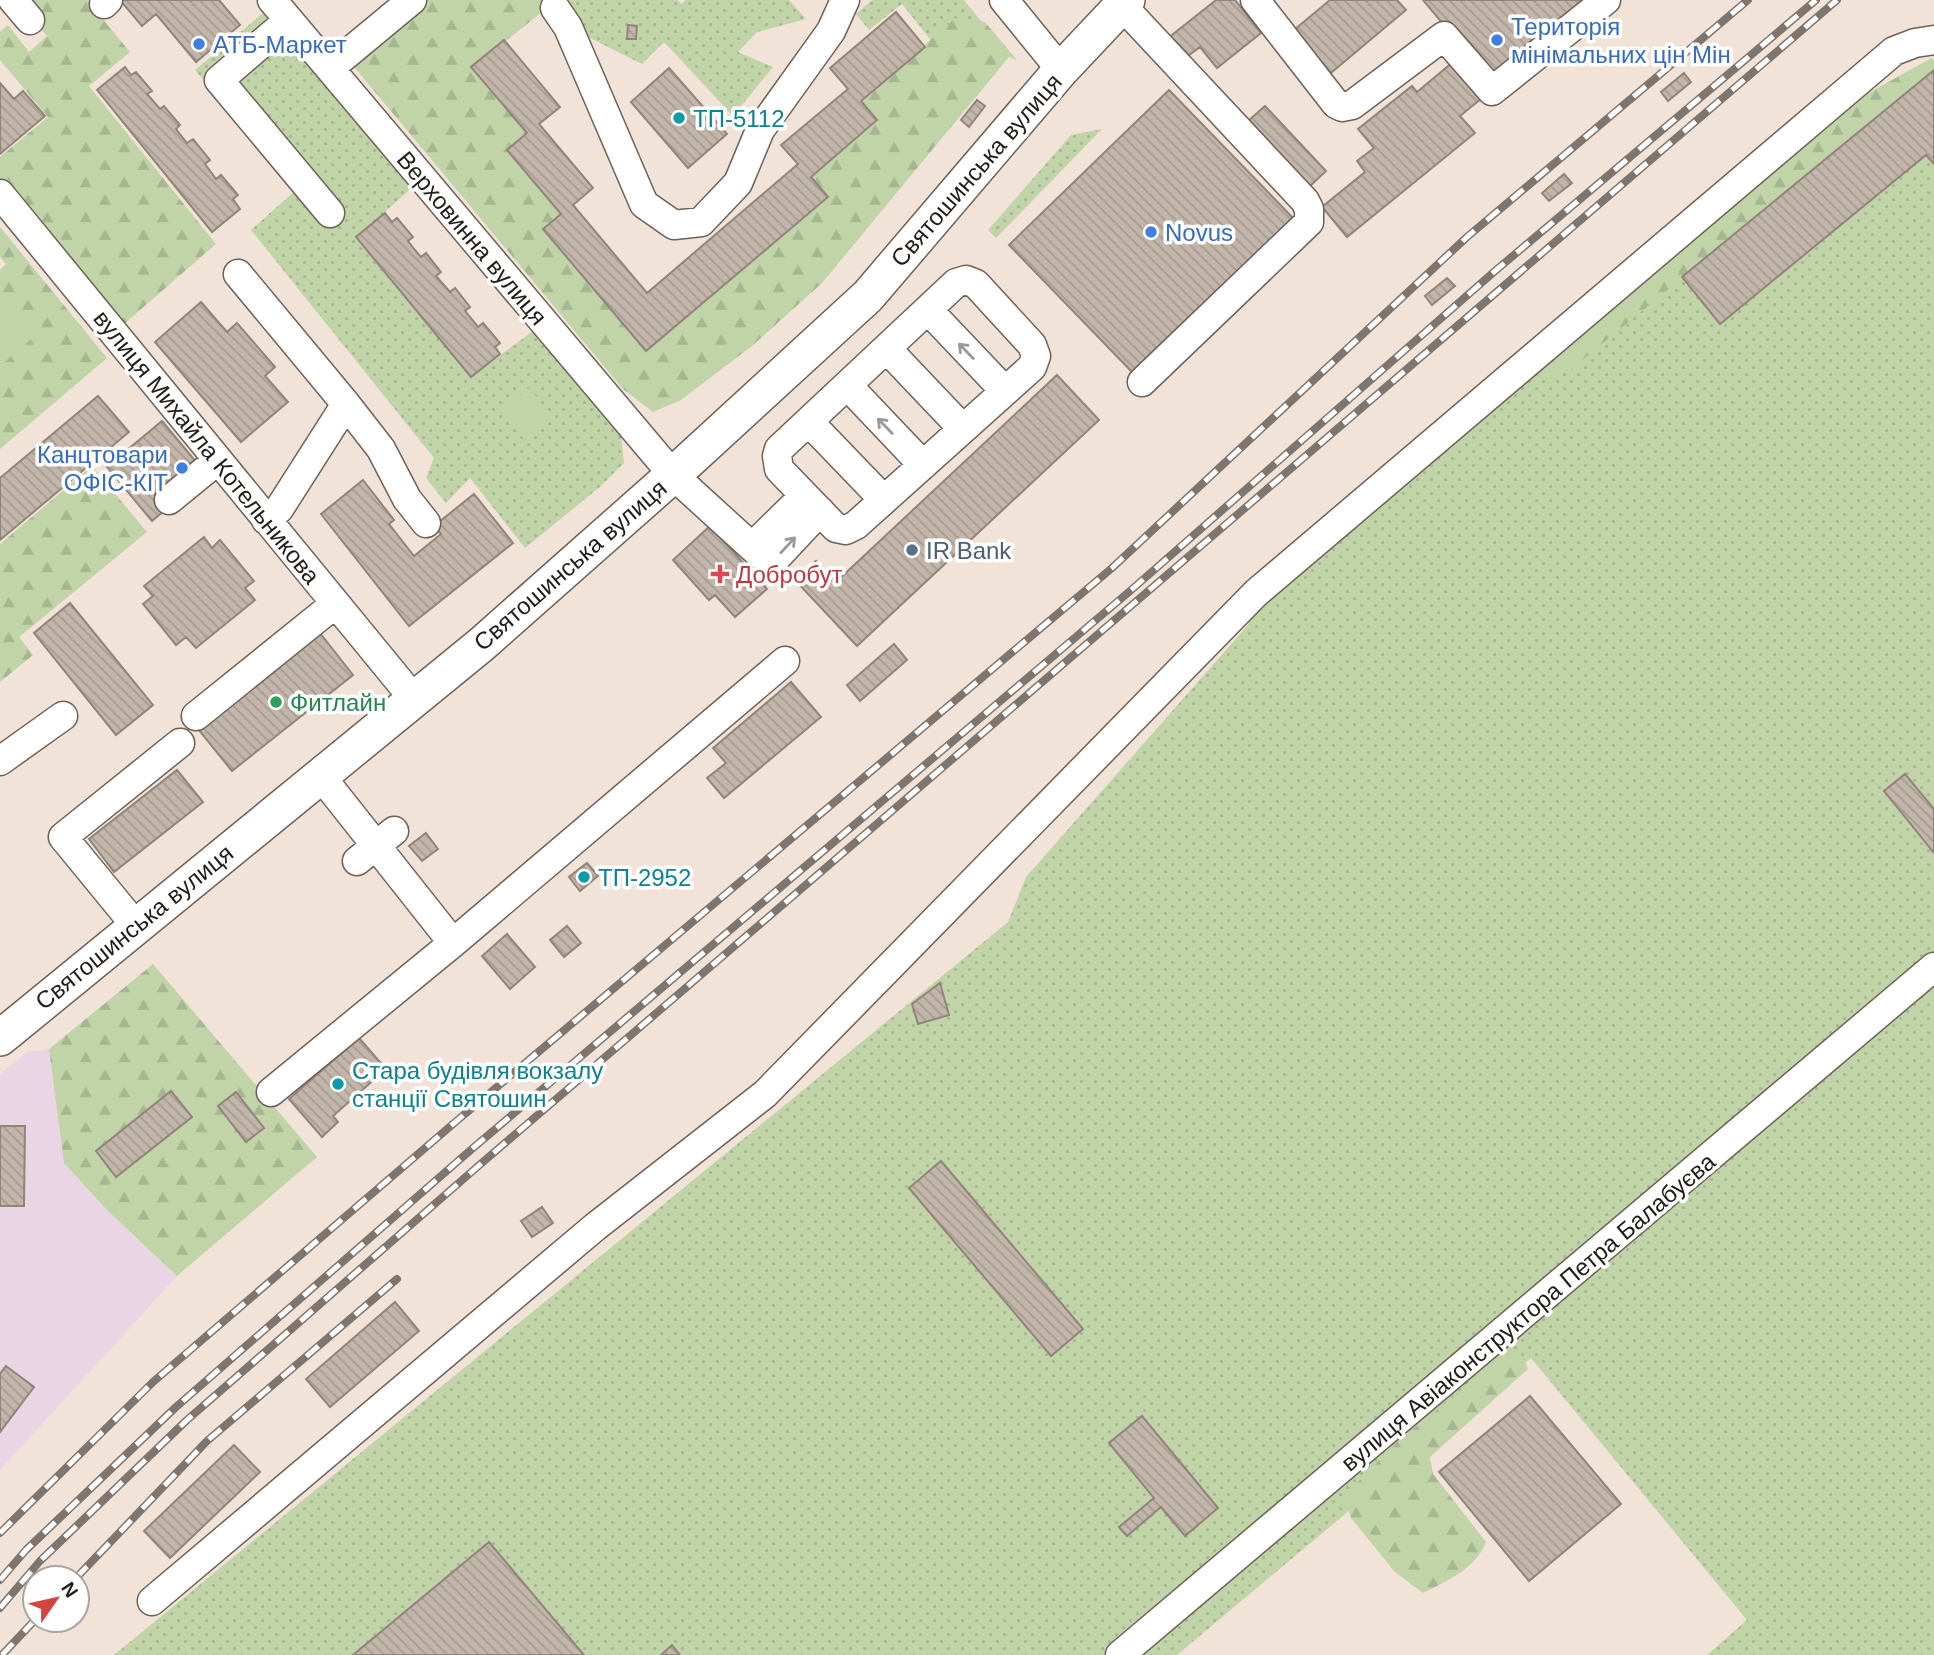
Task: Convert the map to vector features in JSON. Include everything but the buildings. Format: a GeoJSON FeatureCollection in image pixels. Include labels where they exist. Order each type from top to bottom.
{"type":"FeatureCollection","features":[{"type":"Feature","properties":{"kind":"main road","name":"Святошинська вулиця"},"geometry":{"type":"LineString","coordinates":[[0,1038],[482,644],[673,475],[868,296],[1061,70],[1091,39],[1135,4]]}},
{"type":"Feature","properties":{"kind":"street"},"geometry":{"type":"LineString","coordinates":[[330,68],[412,0]]}},
{"type":"Feature","properties":{"kind":"street"},"geometry":{"type":"LineString","coordinates":[[555,3],[568,27],[644,204],[674,225],[701,222],[738,183],[760,130],[831,32],[845,0]]}},
{"type":"Feature","properties":{"kind":"street"},"geometry":{"type":"LineString","coordinates":[[1004,0],[1061,70]]}},
{"type":"Feature","properties":{"kind":"street"},"geometry":{"type":"LineString","coordinates":[[1255,0],[1336,104],[1342,107],[1352,105],[1444,36],[1492,91],[1606,0]]}},
{"type":"Feature","properties":{"kind":"street"},"geometry":{"type":"LineString","coordinates":[[1135,4],[1305,201],[1309,222],[1142,382]]}},
{"type":"Feature","properties":{"kind":"street"},"geometry":{"type":"LineString","coordinates":[[280,10],[219,80],[330,213]]}},
{"type":"Feature","properties":{"kind":"street","name":"Верховинна вулиця"},"geometry":{"type":"LineString","coordinates":[[280,10],[673,475],[764,558],[777,557],[812,504]]}},
{"type":"Feature","properties":{"kind":"street"},"geometry":{"type":"LineString","coordinates":[[152,1601],[595,1227],[765,1094],[1256,593],[1894,51],[1915,43],[1934,40]]}},
{"type":"Feature","properties":{"kind":"street","name":"вулиця Михайла Котельникова"},"geometry":{"type":"LineString","coordinates":[[0,194],[414,699]]}},
{"type":"Feature","properties":{"kind":"street"},"geometry":{"type":"LineString","coordinates":[[238,274],[381,449],[407,499],[426,523]]}},
{"type":"Feature","properties":{"kind":"street"},"geometry":{"type":"LineString","coordinates":[[966,280],[976,284],[1032,345],[1036,356],[1032,367],[856,525],[846,530],[836,528],[779,469],[779,449],[928,310],[956,283],[966,280]]}},
{"type":"Feature","properties":{"kind":"street"},"geometry":{"type":"LineString","coordinates":[[928,310],[1005,391]]}},
{"type":"Feature","properties":{"kind":"street"},"geometry":{"type":"LineString","coordinates":[[887,349],[963,429]]}},
{"type":"Feature","properties":{"kind":"street"},"geometry":{"type":"LineString","coordinates":[[848,386],[923,465]]}},
{"type":"Feature","properties":{"kind":"street"},"geometry":{"type":"LineString","coordinates":[[266,520],[279,509],[346,404]]}},
{"type":"Feature","properties":{"kind":"street"},"geometry":{"type":"LineString","coordinates":[[809,422],[884,500]]}},
{"type":"Feature","properties":{"kind":"street"},"geometry":{"type":"LineString","coordinates":[[169,500],[218,460]]}},
{"type":"Feature","properties":{"kind":"street"},"geometry":{"type":"LineString","coordinates":[[196,716],[335,604]]}},
{"type":"Feature","properties":{"kind":"street"},"geometry":{"type":"LineString","coordinates":[[271,1092],[453,943],[785,661]]}},
{"type":"Feature","properties":{"kind":"street"},"geometry":{"type":"LineString","coordinates":[[0,761],[63,716]]}},
{"type":"Feature","properties":{"kind":"street"},"geometry":{"type":"LineString","coordinates":[[136,926],[63,837],[180,743]]}},
{"type":"Feature","properties":{"kind":"street"},"geometry":{"type":"LineString","coordinates":[[320,775],[453,943]]}},
{"type":"Feature","properties":{"kind":"street","name":"вулиця Авіаконструктора Петра Балабуєва"},"geometry":{"type":"LineString","coordinates":[[1120,1655],[1934,967]]}},
{"type":"Feature","properties":{"kind":"shaded area"},"geometry":{"type":"Polygon","coordinates":[[[49,1049],[65,1163],[108,1211],[177,1276],[0,1470],[0,1074],[27,1052],[49,1049]]]}},
{"type":"Feature","properties":{"kind":"green space"},"geometry":{"type":"Polygon","coordinates":[[[17,0],[87,0],[130,52],[89,86],[216,244],[116,331],[0,187],[0,157],[48,117],[0,60],[0,32],[8,25],[29,52],[47,36],[17,0]]]}},
{"type":"Feature","properties":{"kind":"green space"},"geometry":{"type":"Polygon","coordinates":[[[412,0],[548,0],[552,4],[472,68],[527,133],[507,150],[561,214],[543,230],[646,351],[828,198],[811,177],[877,121],[861,101],[955,18],[985,22],[1017,60],[1009,57],[822,283],[752,346],[681,400],[653,412],[623,389],[345,56],[412,0]]]}},
{"type":"Feature","properties":{"kind":"green space"},"geometry":{"type":"Polygon","coordinates":[[[555,0],[678,0],[681,4],[686,0],[789,0],[806,19],[757,32],[738,52],[773,67],[733,116],[664,42],[642,64],[582,34],[555,0]]]}},
{"type":"Feature","properties":{"kind":"green space"},"geometry":{"type":"Polygon","coordinates":[[[872,0],[964,0],[1009,56],[976,97],[902,4],[869,30],[856,14],[872,0]]]}},
{"type":"Feature","properties":{"kind":"green space"},"geometry":{"type":"Polygon","coordinates":[[[269,8],[416,184],[357,237],[471,377],[537,328],[620,429],[624,463],[601,486],[525,548],[470,478],[446,503],[426,478],[434,458],[251,230],[296,190],[195,70],[269,8]]]}},
{"type":"Feature","properties":{"kind":"green space"},"geometry":{"type":"Polygon","coordinates":[[[1932,58],[1934,1655],[1707,1655],[1747,1620],[1531,1358],[1177,1655],[114,1655],[1008,922],[1026,877],[1248,625],[1265,594],[1814,123],[1932,58]]]}},
{"type":"Feature","properties":{"kind":"green space"},"geometry":{"type":"Polygon","coordinates":[[[1932,58],[1934,70],[1574,367],[1548,383],[1532,365],[1814,123],[1932,58]]]}},
{"type":"Feature","properties":{"kind":"green space"},"geometry":{"type":"Polygon","coordinates":[[[1102,129],[996,238],[988,230],[1071,135],[1102,129]]]}},
{"type":"Feature","properties":{"kind":"green space"},"geometry":{"type":"Polygon","coordinates":[[[0,227],[107,358],[0,449],[0,270],[6,264],[0,257],[0,227]]]}},
{"type":"Feature","properties":{"kind":"green space"},"geometry":{"type":"Polygon","coordinates":[[[8,300],[37,334],[0,366],[0,307],[8,300]]]}},
{"type":"Feature","properties":{"kind":"green space"},"geometry":{"type":"Polygon","coordinates":[[[529,388],[554,418],[525,440],[501,411],[529,388]]]}},
{"type":"Feature","properties":{"kind":"green space"},"geometry":{"type":"Polygon","coordinates":[[[92,466],[147,532],[19,637],[33,655],[0,682],[0,544],[92,466]]]}},
{"type":"Feature","properties":{"kind":"green space"},"geometry":{"type":"Polygon","coordinates":[[[153,964],[317,1157],[177,1276],[108,1211],[64,1163],[49,1049],[153,964]]]}},
{"type":"Feature","properties":{"kind":"green space"},"geometry":{"type":"Polygon","coordinates":[[[1512,1351],[1523,1356],[1528,1369],[1430,1457],[1433,1474],[1486,1542],[1468,1567],[1423,1593],[1395,1572],[1351,1518],[1344,1496],[1400,1439],[1512,1351]]]}},
{"type":"Feature","properties":{"kind":"railway"},"geometry":{"type":"LineString","coordinates":[[0,1533],[153,1382],[453,1124],[1112,568],[1467,237],[1748,0]]}},
{"type":"Feature","properties":{"kind":"railway"},"geometry":{"type":"LineString","coordinates":[[0,1580],[26,1550],[176,1407],[473,1148],[1130,591],[1495,271],[1816,0]]}},
{"type":"Feature","properties":{"kind":"railway"},"geometry":{"type":"LineString","coordinates":[[0,1608],[40,1561],[187,1420],[484,1161],[1837,0]]}},
{"type":"Feature","properties":{"kind":"railway"},"geometry":{"type":"LineString","coordinates":[[89,1564],[207,1441],[397,1279]]}},
{"type":"Feature","properties":{"kind":"railway"},"geometry":{"type":"LineString","coordinates":[[2,1655],[22,1634]]}},
{"type":"Feature","properties":{"kind":"place","name":"Територія мінімальних цін Мін"},"geometry":{"type":"Point","coordinates":[1497,40]}},
{"type":"Feature","properties":{"kind":"place","name":"АТБ-Маркет"},"geometry":{"type":"Point","coordinates":[199,44]}},
{"type":"Feature","properties":{"kind":"place","name":"ТП-5112"},"geometry":{"type":"Point","coordinates":[679,118]}},
{"type":"Feature","properties":{"kind":"place","name":"Novus"},"geometry":{"type":"Point","coordinates":[1151,232]}},
{"type":"Feature","properties":{"kind":"place","name":"Канцтовари ОФІС-КІТ"},"geometry":{"type":"Point","coordinates":[182,468]}},
{"type":"Feature","properties":{"kind":"place","name":"IR Bank"},"geometry":{"type":"Point","coordinates":[912,550]}},
{"type":"Feature","properties":{"kind":"place","name":"Добробут"},"geometry":{"type":"Point","coordinates":[720,574]}},
{"type":"Feature","properties":{"kind":"place","name":"Фитлайн"},"geometry":{"type":"Point","coordinates":[276,702]}},
{"type":"Feature","properties":{"kind":"place","name":"ТП-2952"},"geometry":{"type":"Point","coordinates":[584,877]}},
{"type":"Feature","properties":{"kind":"place","name":"Стара будівля вокзалу станції Святошин"},"geometry":{"type":"Point","coordinates":[338,1084]}}]}
